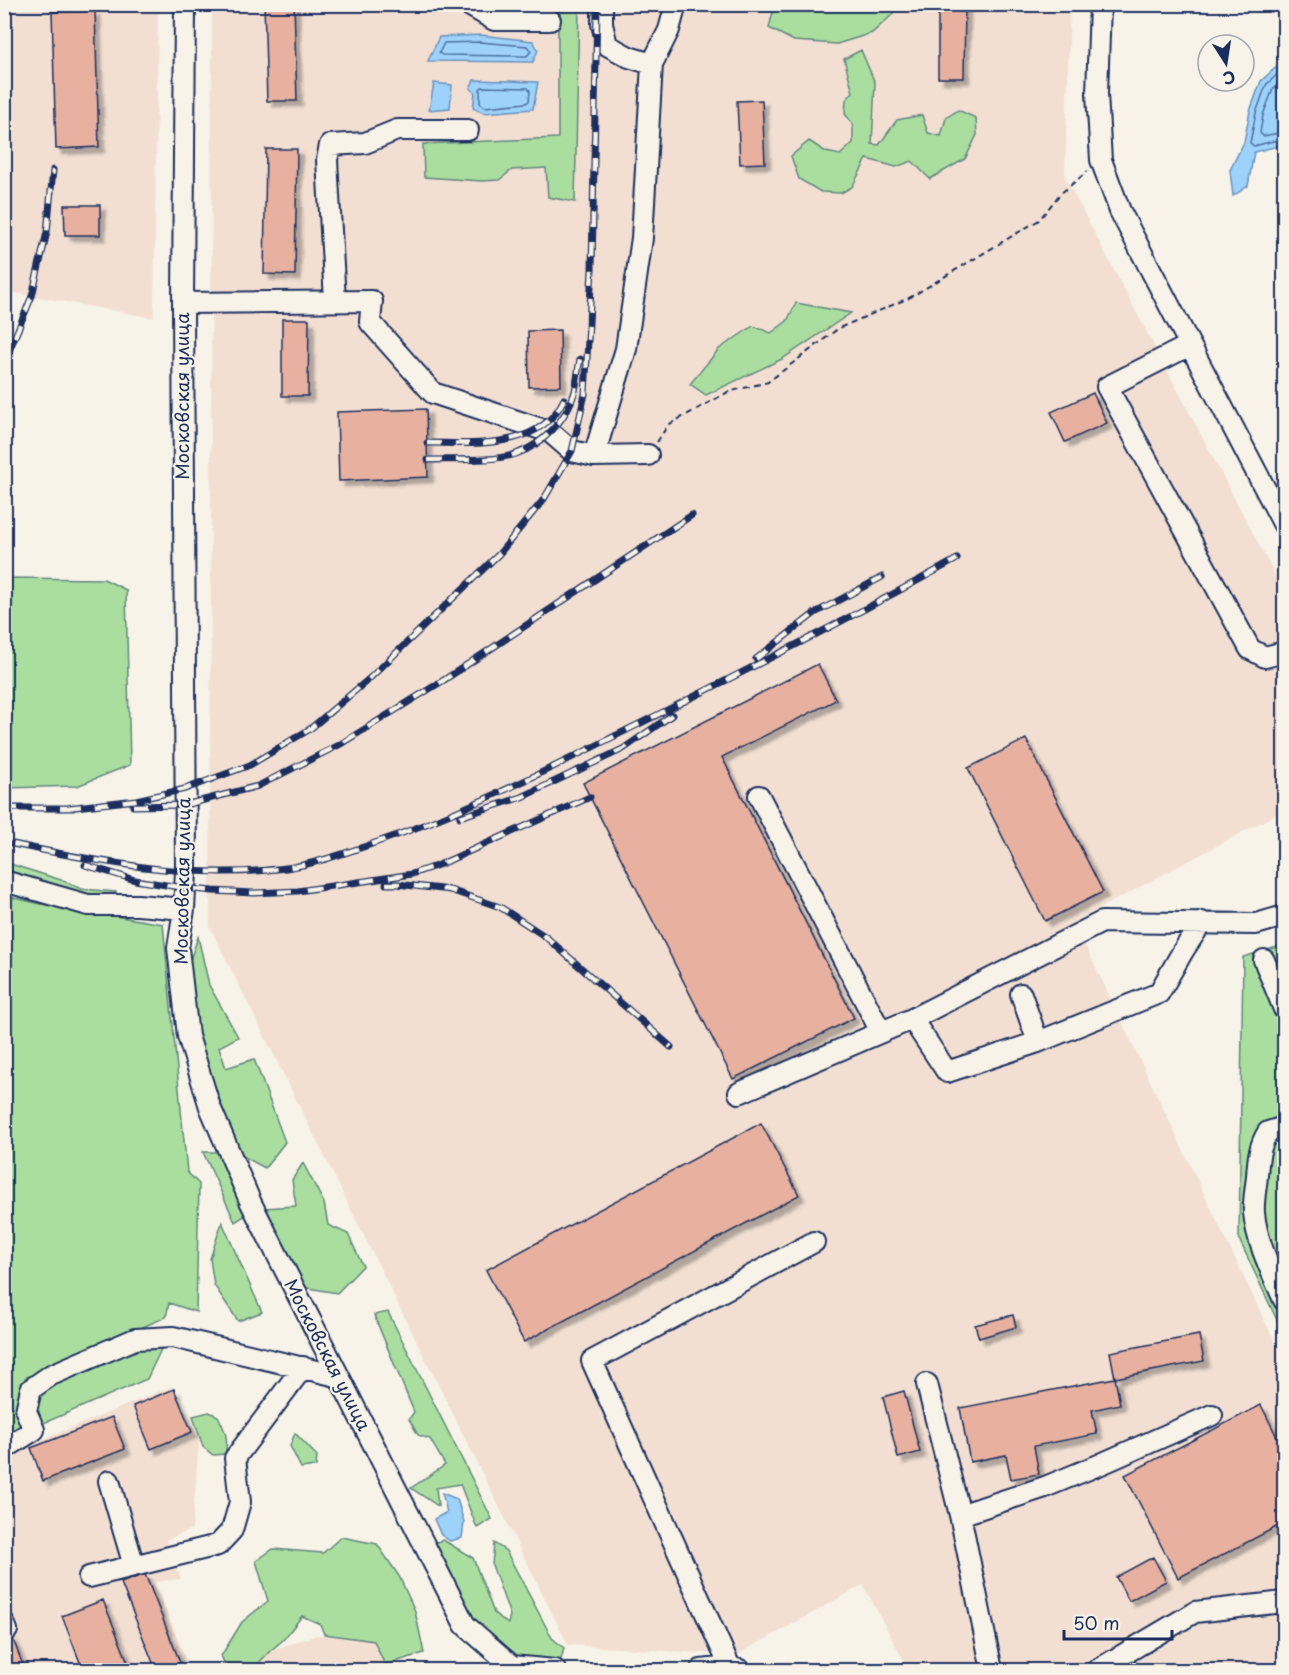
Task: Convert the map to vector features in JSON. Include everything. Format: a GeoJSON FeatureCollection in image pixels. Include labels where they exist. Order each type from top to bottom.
{"type":"FeatureCollection","features":[{"type":"Feature","properties":{"kind":"street","name":"Московская улица"},"geometry":{"type":"LineString","coordinates":[[185,4],[183,303],[186,871],[184,909],[178,948],[188,1036],[210,1107],[251,1203],[465,1625],[512,1666],[549,1670]]}},
{"type":"Feature","properties":{"kind":"street"},"geometry":{"type":"LineString","coordinates":[[467,4],[494,20],[550,20]]}},
{"type":"Feature","properties":{"kind":"street"},"geometry":{"type":"LineString","coordinates":[[602,4],[602,24],[607,45],[629,57],[652,64]]}},
{"type":"Feature","properties":{"kind":"street"},"geometry":{"type":"LineString","coordinates":[[594,456],[628,338],[642,238],[652,64],[669,30],[676,4]]}},
{"type":"Feature","properties":{"kind":"street"},"geometry":{"type":"LineString","coordinates":[[1100,4],[1097,94],[1101,160],[1120,211],[1284,525]]}},
{"type":"Feature","properties":{"kind":"street"},"geometry":{"type":"LineString","coordinates":[[335,301],[327,160],[330,145],[365,143],[397,130],[468,130]]}},
{"type":"Feature","properties":{"kind":"street"},"geometry":{"type":"LineString","coordinates":[[183,303],[372,301],[370,322],[433,393],[550,432],[572,451],[594,456],[648,455]]}},
{"type":"Feature","properties":{"kind":"street"},"geometry":{"type":"LineString","coordinates":[[1190,345],[1107,387],[1250,649],[1265,657],[1284,652]]}},
{"type":"Feature","properties":{"kind":"street"},"geometry":{"type":"LineString","coordinates":[[759,796],[881,1032]]}},
{"type":"Feature","properties":{"kind":"street"},"geometry":{"type":"LineString","coordinates":[[4,881],[88,905],[138,905],[184,909]]}},
{"type":"Feature","properties":{"kind":"street"},"geometry":{"type":"LineString","coordinates":[[739,1093],[912,1019],[1102,922],[1256,924],[1284,916]]}},
{"type":"Feature","properties":{"kind":"street"},"geometry":{"type":"LineString","coordinates":[[912,1019],[947,1072],[1038,1042],[1159,993],[1202,922]]}},
{"type":"Feature","properties":{"kind":"street"},"geometry":{"type":"LineString","coordinates":[[1264,960],[1284,1009]]}},
{"type":"Feature","properties":{"kind":"street"},"geometry":{"type":"LineString","coordinates":[[1022,994],[1038,1042]]}},
{"type":"Feature","properties":{"kind":"street"},"geometry":{"type":"LineString","coordinates":[[1284,1127],[1268,1132],[1262,1141],[1258,1154],[1254,1211],[1263,1254],[1284,1300]]}},
{"type":"Feature","properties":{"kind":"street"},"geometry":{"type":"LineString","coordinates":[[701,1671],[736,1669],[592,1361],[814,1242]]}},
{"type":"Feature","properties":{"kind":"street"},"geometry":{"type":"LineString","coordinates":[[4,1449],[34,1430],[26,1411],[31,1389],[51,1375],[135,1339],[173,1337],[337,1376]]}},
{"type":"Feature","properties":{"kind":"street"},"geometry":{"type":"LineString","coordinates":[[89,1577],[218,1545],[232,1530],[240,1502],[236,1458],[303,1367]]}},
{"type":"Feature","properties":{"kind":"street"},"geometry":{"type":"LineString","coordinates":[[927,1384],[960,1515],[992,1671]]}},
{"type":"Feature","properties":{"kind":"street"},"geometry":{"type":"LineString","coordinates":[[960,1515],[1045,1487],[1212,1415]]}},
{"type":"Feature","properties":{"kind":"street"},"geometry":{"type":"LineString","coordinates":[[109,1481],[134,1566]]}},
{"type":"Feature","properties":{"kind":"street"},"geometry":{"type":"LineString","coordinates":[[1097,1671],[1195,1612],[1284,1602]]}},
{"type":"Feature","properties":{"kind":"path"},"geometry":{"type":"LineString","coordinates":[[648,455],[668,425],[728,392],[768,382],[839,328],[909,298],[1039,220],[1060,194],[1101,160]]}},
{"type":"Feature","properties":{"kind":"shaded area"},"geometry":{"type":"Polygon","coordinates":[[[4,5],[158,5],[154,318],[5,291],[4,5]]]}},
{"type":"Feature","properties":{"kind":"shaded area"},"geometry":{"type":"Polygon","coordinates":[[[212,5],[1070,5],[1065,177],[1284,592],[1284,810],[1074,922],[1284,1361],[1284,1670],[909,1670],[863,1585],[737,1655],[568,1645],[210,927],[212,5]]]}},
{"type":"Feature","properties":{"kind":"shaded area"},"geometry":{"type":"Polygon","coordinates":[[[173,1386],[199,1441],[192,1529],[166,1540],[181,1579],[155,1582],[190,1670],[5,1670],[5,1455],[173,1386]]]}},
{"type":"Feature","properties":{"kind":"shaded area"},"geometry":{"type":"Polygon","coordinates":[[[317,1635],[375,1640],[388,1670],[212,1670],[317,1635]]]}},
{"type":"Feature","properties":{"kind":"green space"},"geometry":{"type":"Polygon","coordinates":[[[482,5],[579,5],[575,202],[548,197],[546,168],[512,170],[499,180],[424,177],[423,144],[558,138],[558,14],[495,11],[482,5]]]}},
{"type":"Feature","properties":{"kind":"green space"},"geometry":{"type":"Polygon","coordinates":[[[787,5],[896,5],[893,14],[872,33],[837,44],[794,41],[769,28],[774,8],[787,5]]]}},
{"type":"Feature","properties":{"kind":"green space"},"geometry":{"type":"Polygon","coordinates":[[[861,50],[875,83],[872,144],[879,145],[897,120],[922,115],[928,133],[941,136],[946,118],[958,110],[976,118],[977,135],[965,159],[930,179],[912,161],[896,167],[867,159],[852,187],[841,193],[821,192],[799,179],[791,156],[809,141],[826,152],[840,155],[853,143],[853,124],[845,114],[846,100],[853,92],[844,59],[861,50]]]}},
{"type":"Feature","properties":{"kind":"green space"},"geometry":{"type":"Polygon","coordinates":[[[796,303],[851,313],[782,359],[706,395],[690,384],[719,349],[753,326],[771,333],[787,321],[796,303]]]}},
{"type":"Feature","properties":{"kind":"green space"},"geometry":{"type":"Polygon","coordinates":[[[4,578],[104,579],[126,590],[130,765],[77,786],[5,788],[4,578]]]}},
{"type":"Feature","properties":{"kind":"green space"},"geometry":{"type":"Polygon","coordinates":[[[4,862],[82,889],[116,892],[117,901],[94,900],[5,877],[4,862]]]}},
{"type":"Feature","properties":{"kind":"green space"},"geometry":{"type":"Polygon","coordinates":[[[5,896],[163,924],[187,1172],[199,1184],[196,1312],[169,1303],[166,1317],[25,1378],[20,1433],[5,1440],[5,896]]]}},
{"type":"Feature","properties":{"kind":"green space"},"geometry":{"type":"Polygon","coordinates":[[[198,937],[209,985],[238,1037],[219,1047],[226,1068],[254,1059],[285,1142],[265,1168],[239,1154],[192,1018],[188,966],[198,937]]]}},
{"type":"Feature","properties":{"kind":"green space"},"geometry":{"type":"Polygon","coordinates":[[[1284,945],[1284,1335],[1239,1239],[1243,957],[1284,945]]]}},
{"type":"Feature","properties":{"kind":"green space"},"geometry":{"type":"Polygon","coordinates":[[[203,1152],[219,1152],[246,1215],[235,1222],[203,1152]]]}},
{"type":"Feature","properties":{"kind":"green space"},"geometry":{"type":"Polygon","coordinates":[[[303,1163],[324,1203],[328,1225],[348,1234],[363,1266],[337,1293],[303,1287],[264,1208],[296,1206],[292,1180],[303,1163]]]}},
{"type":"Feature","properties":{"kind":"green space"},"geometry":{"type":"Polygon","coordinates":[[[222,1222],[262,1312],[238,1321],[214,1285],[210,1259],[222,1222]]]}},
{"type":"Feature","properties":{"kind":"green space"},"geometry":{"type":"Polygon","coordinates":[[[388,1312],[492,1519],[477,1528],[460,1484],[436,1488],[438,1506],[411,1488],[445,1465],[430,1439],[418,1435],[409,1419],[414,1412],[374,1315],[388,1312]]]}},
{"type":"Feature","properties":{"kind":"green space"},"geometry":{"type":"Polygon","coordinates":[[[164,1343],[147,1379],[37,1426],[34,1392],[132,1344],[164,1343]]]}},
{"type":"Feature","properties":{"kind":"green space"},"geometry":{"type":"Polygon","coordinates":[[[209,1412],[218,1416],[224,1430],[227,1444],[225,1454],[213,1455],[203,1447],[193,1416],[209,1412]]]}},
{"type":"Feature","properties":{"kind":"green space"},"geometry":{"type":"Polygon","coordinates":[[[295,1433],[317,1456],[316,1466],[301,1468],[290,1446],[295,1433]]]}},
{"type":"Feature","properties":{"kind":"green space"},"geometry":{"type":"Polygon","coordinates":[[[341,1537],[377,1544],[399,1576],[415,1611],[424,1653],[385,1665],[374,1641],[324,1634],[320,1624],[302,1616],[283,1640],[252,1670],[228,1670],[221,1656],[242,1622],[268,1601],[256,1561],[273,1549],[323,1553],[341,1537]]]}},
{"type":"Feature","properties":{"kind":"green space"},"geometry":{"type":"Polygon","coordinates":[[[443,1540],[473,1558],[494,1613],[508,1624],[510,1615],[492,1565],[494,1543],[506,1551],[552,1638],[564,1648],[559,1667],[514,1656],[490,1643],[454,1588],[433,1543],[443,1540]]]}},
{"type":"Feature","properties":{"kind":"water"},"geometry":{"type":"Polygon","coordinates":[[[481,35],[533,41],[538,50],[533,62],[428,61],[439,37],[481,35]]]}},
{"type":"Feature","properties":{"kind":"water"},"geometry":{"type":"Polygon","coordinates":[[[1284,60],[1284,146],[1254,152],[1248,186],[1233,196],[1230,170],[1244,142],[1250,111],[1261,81],[1284,60]]]}},
{"type":"Feature","properties":{"kind":"water"},"geometry":{"type":"Polygon","coordinates":[[[474,80],[538,82],[533,109],[484,113],[473,108],[475,93],[470,88],[474,80]]]}},
{"type":"Feature","properties":{"kind":"water"},"geometry":{"type":"Polygon","coordinates":[[[434,83],[452,85],[450,108],[429,110],[434,83]]]}},
{"type":"Feature","properties":{"kind":"water"},"geometry":{"type":"Polygon","coordinates":[[[442,1493],[457,1499],[464,1522],[462,1538],[450,1541],[441,1535],[434,1519],[447,1512],[442,1493]]]}},
{"type":"Feature","properties":{"kind":"building"},"geometry":{"type":"Polygon","coordinates":[[[264,4],[294,4],[297,101],[267,101],[264,4]]]}},
{"type":"Feature","properties":{"kind":"building"},"geometry":{"type":"Polygon","coordinates":[[[938,4],[965,4],[964,78],[938,78],[938,4]]]}},
{"type":"Feature","properties":{"kind":"building"},"geometry":{"type":"Polygon","coordinates":[[[95,11],[99,147],[56,149],[52,12],[95,11]]]}},
{"type":"Feature","properties":{"kind":"building"},"geometry":{"type":"Polygon","coordinates":[[[762,100],[765,163],[740,164],[737,101],[762,100]]]}},
{"type":"Feature","properties":{"kind":"building"},"geometry":{"type":"Polygon","coordinates":[[[266,149],[297,149],[295,275],[264,274],[266,149]]]}},
{"type":"Feature","properties":{"kind":"building"},"geometry":{"type":"Polygon","coordinates":[[[64,205],[100,205],[100,235],[65,235],[64,205]]]}},
{"type":"Feature","properties":{"kind":"building"},"geometry":{"type":"Polygon","coordinates":[[[282,319],[309,319],[308,396],[282,396],[282,319]]]}},
{"type":"Feature","properties":{"kind":"building"},"geometry":{"type":"Polygon","coordinates":[[[560,330],[561,386],[529,387],[528,331],[560,330]]]}},
{"type":"Feature","properties":{"kind":"building"},"geometry":{"type":"Polygon","coordinates":[[[1093,393],[1107,423],[1065,442],[1051,412],[1093,393]]]}},
{"type":"Feature","properties":{"kind":"building"},"geometry":{"type":"Polygon","coordinates":[[[426,409],[428,477],[339,481],[337,412],[426,409]]]}},
{"type":"Feature","properties":{"kind":"building"},"geometry":{"type":"Polygon","coordinates":[[[818,664],[836,700],[722,757],[854,1018],[733,1079],[583,783],[818,664]]]}},
{"type":"Feature","properties":{"kind":"building"},"geometry":{"type":"Polygon","coordinates":[[[1026,739],[1103,892],[1045,921],[968,768],[1026,739]]]}},
{"type":"Feature","properties":{"kind":"building"},"geometry":{"type":"Polygon","coordinates":[[[761,1123],[799,1195],[524,1342],[486,1270],[761,1123]]]}},
{"type":"Feature","properties":{"kind":"building"},"geometry":{"type":"Polygon","coordinates":[[[1013,1315],[1016,1327],[979,1338],[975,1325],[1013,1315]]]}},
{"type":"Feature","properties":{"kind":"building"},"geometry":{"type":"Polygon","coordinates":[[[1199,1335],[1204,1361],[1115,1378],[1110,1352],[1199,1335]]]}},
{"type":"Feature","properties":{"kind":"building"},"geometry":{"type":"Polygon","coordinates":[[[1115,1378],[1120,1404],[1092,1410],[1097,1434],[1034,1446],[1039,1474],[1011,1479],[1006,1455],[970,1462],[960,1408],[1115,1378]]]}},
{"type":"Feature","properties":{"kind":"building"},"geometry":{"type":"Polygon","coordinates":[[[174,1389],[192,1432],[151,1449],[133,1406],[174,1389]]]}},
{"type":"Feature","properties":{"kind":"building"},"geometry":{"type":"Polygon","coordinates":[[[904,1391],[920,1452],[898,1458],[883,1397],[904,1391]]]}},
{"type":"Feature","properties":{"kind":"building"},"geometry":{"type":"Polygon","coordinates":[[[1261,1405],[1284,1451],[1284,1523],[1178,1578],[1125,1475],[1261,1405]]]}},
{"type":"Feature","properties":{"kind":"building"},"geometry":{"type":"Polygon","coordinates":[[[112,1417],[125,1449],[43,1481],[31,1448],[112,1417]]]}},
{"type":"Feature","properties":{"kind":"building"},"geometry":{"type":"Polygon","coordinates":[[[1153,1557],[1166,1581],[1129,1601],[1116,1577],[1153,1557]]]}},
{"type":"Feature","properties":{"kind":"building"},"geometry":{"type":"Polygon","coordinates":[[[145,1574],[183,1670],[156,1670],[121,1583],[145,1574]]]}},
{"type":"Feature","properties":{"kind":"building"},"geometry":{"type":"Polygon","coordinates":[[[103,1600],[131,1670],[83,1670],[62,1616],[103,1600]]]}},
{"type":"Feature","properties":{"kind":"building"},"geometry":{"type":"Polygon","coordinates":[[[12,1637],[25,1670],[4,1670],[4,1640],[12,1637]]]}},
{"type":"Feature","properties":{"kind":"railway"},"geometry":{"type":"LineString","coordinates":[[67,808],[136,800],[185,789],[250,765],[310,729],[370,678],[499,554],[544,499],[572,451],[585,394],[592,269],[597,4]]}},
{"type":"Feature","properties":{"kind":"railway"},"geometry":{"type":"LineString","coordinates":[[4,363],[32,296],[47,232],[53,170]]}},
{"type":"Feature","properties":{"kind":"railway"},"geometry":{"type":"LineString","coordinates":[[428,460],[507,457],[536,444],[553,429],[566,411],[575,391],[580,359]]}},
{"type":"Feature","properties":{"kind":"railway"},"geometry":{"type":"LineString","coordinates":[[427,443],[485,443],[522,436],[539,428],[553,416],[564,399]]}},
{"type":"Feature","properties":{"kind":"railway"},"geometry":{"type":"LineString","coordinates":[[133,806],[185,805],[258,786],[339,745],[444,680],[692,515]]}},
{"type":"Feature","properties":{"kind":"railway"},"geometry":{"type":"LineString","coordinates":[[13,844],[115,863],[183,871],[252,871],[286,868],[328,858],[400,834],[520,783],[783,651],[957,559]]}},
{"type":"Feature","properties":{"kind":"railway"},"geometry":{"type":"LineString","coordinates":[[756,659],[815,613],[882,577]]}},
{"type":"Feature","properties":{"kind":"railway"},"geometry":{"type":"LineString","coordinates":[[460,817],[522,797],[623,749],[672,715]]}},
{"type":"Feature","properties":{"kind":"railway"},"geometry":{"type":"LineString","coordinates":[[85,865],[135,880],[185,888],[254,893],[298,891],[412,874],[441,864],[590,797]]}},
{"type":"Feature","properties":{"kind":"railway"},"geometry":{"type":"LineString","coordinates":[[4,808],[73,808]]}},
{"type":"Feature","properties":{"kind":"railway"},"geometry":{"type":"LineString","coordinates":[[386,884],[450,890],[500,907],[546,937],[671,1047]]}}]}
